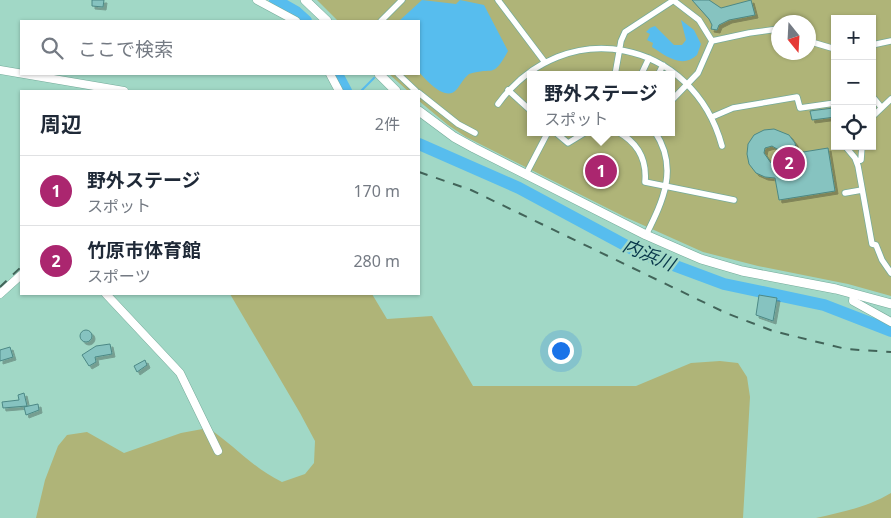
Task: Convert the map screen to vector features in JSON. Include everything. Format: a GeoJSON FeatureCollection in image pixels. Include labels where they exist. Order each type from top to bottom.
{"type":"FeatureCollection","features":[{"type":"Feature","properties":{"kind":"street"},"geometry":{"type":"LineString","coordinates":[[257,0],[294,20]]}},
{"type":"Feature","properties":{"kind":"street"},"geometry":{"type":"LineString","coordinates":[[305,0],[326,20]]}},
{"type":"Feature","properties":{"kind":"street"},"geometry":{"type":"LineString","coordinates":[[382,20],[402,0]]}},
{"type":"Feature","properties":{"kind":"street"},"geometry":{"type":"LineString","coordinates":[[498,0],[544,61]]}},
{"type":"Feature","properties":{"kind":"street"},"geometry":{"type":"LineString","coordinates":[[616,71],[619,49],[625,32],[673,0],[699,20],[712,41]]}},
{"type":"Feature","properties":{"kind":"street"},"geometry":{"type":"LineString","coordinates":[[712,41],[771,30]]}},
{"type":"Feature","properties":{"kind":"street"},"geometry":{"type":"LineString","coordinates":[[675,97],[698,73],[712,41]]}},
{"type":"Feature","properties":{"kind":"street"},"geometry":{"type":"LineString","coordinates":[[876,44],[891,42]]}},
{"type":"Feature","properties":{"kind":"street"},"geometry":{"type":"LineString","coordinates":[[816,43],[831,48]]}},
{"type":"Feature","properties":{"kind":"street"},"geometry":{"type":"LineString","coordinates":[[532,71],[544,61],[577,51],[598,48],[619,49],[649,58],[672,71]]}},
{"type":"Feature","properties":{"kind":"street"},"geometry":{"type":"LineString","coordinates":[[643,71],[649,58]]}},
{"type":"Feature","properties":{"kind":"street"},"geometry":{"type":"LineString","coordinates":[[660,71],[664,65]]}},
{"type":"Feature","properties":{"kind":"street"},"geometry":{"type":"LineString","coordinates":[[0,70],[20,73]]}},
{"type":"Feature","properties":{"kind":"street"},"geometry":{"type":"LineString","coordinates":[[675,74],[688,84],[703,101],[712,117],[722,146]]}},
{"type":"Feature","properties":{"kind":"street"},"geometry":{"type":"LineString","coordinates":[[30,75],[118,90]]}},
{"type":"Feature","properties":{"kind":"street"},"geometry":{"type":"LineString","coordinates":[[331,75],[338,90]]}},
{"type":"Feature","properties":{"kind":"street"},"geometry":{"type":"LineString","coordinates":[[380,75],[395,90]]}},
{"type":"Feature","properties":{"kind":"street"},"geometry":{"type":"LineString","coordinates":[[399,75],[416,90]]}},
{"type":"Feature","properties":{"kind":"street"},"geometry":{"type":"LineString","coordinates":[[498,104],[508,90],[527,75]]}},
{"type":"Feature","properties":{"kind":"street"},"geometry":{"type":"LineString","coordinates":[[508,90],[527,107]]}},
{"type":"Feature","properties":{"kind":"street"},"geometry":{"type":"LineString","coordinates":[[420,94],[458,124],[475,133]]}},
{"type":"Feature","properties":{"kind":"street"},"geometry":{"type":"LineString","coordinates":[[712,117],[733,108],[797,97],[800,108],[831,104]]}},
{"type":"Feature","properties":{"kind":"street"},"geometry":{"type":"LineString","coordinates":[[876,113],[891,99]]}},
{"type":"Feature","properties":{"kind":"street"},"geometry":{"type":"LineString","coordinates":[[876,101],[881,107]]}},
{"type":"Feature","properties":{"kind":"street"},"geometry":{"type":"LineString","coordinates":[[420,112],[454,137],[646,235],[701,259],[742,271],[854,294],[891,304]]}},
{"type":"Feature","properties":{"kind":"street"},"geometry":{"type":"LineString","coordinates":[[526,174],[546,136]]}},
{"type":"Feature","properties":{"kind":"street"},"geometry":{"type":"LineString","coordinates":[[560,136],[568,143],[579,136]]}},
{"type":"Feature","properties":{"kind":"street"},"geometry":{"type":"LineString","coordinates":[[629,136],[641,155],[646,171],[645,182],[734,200]]}},
{"type":"Feature","properties":{"kind":"street"},"geometry":{"type":"LineString","coordinates":[[646,235],[667,187],[668,172],[665,155],[657,136]]}},
{"type":"Feature","properties":{"kind":"street"},"geometry":{"type":"LineString","coordinates":[[848,150],[857,161],[872,244],[876,245],[882,260],[891,272]]}},
{"type":"Feature","properties":{"kind":"street"},"geometry":{"type":"LineString","coordinates":[[857,161],[861,160],[862,150]]}},
{"type":"Feature","properties":{"kind":"street"},"geometry":{"type":"LineString","coordinates":[[845,193],[862,190]]}},
{"type":"Feature","properties":{"kind":"street"},"geometry":{"type":"LineString","coordinates":[[1,292],[20,276]]}},
{"type":"Feature","properties":{"kind":"street"},"geometry":{"type":"LineString","coordinates":[[854,294],[853,301],[891,322]]}},
{"type":"Feature","properties":{"kind":"street"},"geometry":{"type":"LineString","coordinates":[[107,295],[180,373],[218,450]]}},
{"type":"Feature","properties":{"kind":"green space"},"geometry":{"type":"Polygon","coordinates":[[[317,0],[891,0],[891,296],[848,284],[758,266],[703,252],[625,217],[466,137],[420,102],[420,90],[407,90],[390,75],[420,75],[420,20],[337,20],[317,0]]]}},
{"type":"Feature","properties":{"kind":"green space"},"geometry":{"type":"Polygon","coordinates":[[[231,295],[373,295],[387,319],[432,316],[473,386],[636,386],[691,363],[720,361],[738,363],[747,377],[750,397],[743,518],[36,518],[45,480],[58,446],[67,435],[87,432],[124,453],[181,433],[208,428],[253,464],[282,482],[305,474],[314,463],[315,441],[231,295]]]}},
{"type":"Feature","properties":{"kind":"green space"},"geometry":{"type":"Polygon","coordinates":[[[891,493],[891,518],[816,518],[864,505],[891,493]]]}},
{"type":"Feature","properties":{"kind":"water"},"geometry":{"type":"Polygon","coordinates":[[[422,0],[456,4],[460,0],[484,5],[508,51],[495,69],[469,74],[452,93],[442,92],[431,85],[420,73],[420,20],[400,20],[422,0]]]}},
{"type":"Feature","properties":{"kind":"water"},"geometry":{"type":"Polygon","coordinates":[[[681,20],[694,30],[701,44],[697,55],[686,61],[674,60],[652,47],[653,43],[647,40],[650,34],[646,32],[655,26],[674,45],[682,45],[686,40],[681,20]]]}},
{"type":"Feature","properties":{"kind":"building"},"geometry":{"type":"Polygon","coordinates":[[[92,0],[104,0],[103,7],[92,6],[92,0]]]}},
{"type":"Feature","properties":{"kind":"building"},"geometry":{"type":"Polygon","coordinates":[[[692,0],[709,0],[721,8],[751,0],[755,15],[729,20],[719,25],[717,30],[711,29],[712,25],[709,19],[692,0]]]}},
{"type":"Feature","properties":{"kind":"building"},"geometry":{"type":"Polygon","coordinates":[[[831,108],[831,118],[812,120],[810,111],[831,108]]]}},
{"type":"Feature","properties":{"kind":"building"},"geometry":{"type":"Polygon","coordinates":[[[774,129],[789,135],[795,143],[797,153],[828,148],[835,191],[779,200],[775,178],[765,177],[756,173],[749,164],[748,144],[754,135],[764,130],[774,129]],[[772,146],[765,148],[764,153],[771,163],[782,152],[772,146]]]}},
{"type":"Feature","properties":{"kind":"building"},"geometry":{"type":"Polygon","coordinates":[[[603,162],[608,165],[612,175],[607,180],[599,176],[596,178],[588,165],[603,162]]]}},
{"type":"Feature","properties":{"kind":"building"},"geometry":{"type":"Polygon","coordinates":[[[759,295],[777,298],[773,321],[756,315],[759,295]]]}},
{"type":"Feature","properties":{"kind":"building"},"geometry":{"type":"Polygon","coordinates":[[[84,330],[88,330],[92,336],[88,342],[84,342],[80,338],[80,334],[84,330]]]}},
{"type":"Feature","properties":{"kind":"building"},"geometry":{"type":"Polygon","coordinates":[[[110,344],[112,354],[95,357],[96,362],[89,366],[82,355],[96,346],[110,344]]]}},
{"type":"Feature","properties":{"kind":"building"},"geometry":{"type":"Polygon","coordinates":[[[10,347],[13,357],[0,361],[0,350],[10,347]]]}},
{"type":"Feature","properties":{"kind":"building"},"geometry":{"type":"Polygon","coordinates":[[[145,360],[147,365],[137,372],[134,366],[145,360]]]}},
{"type":"Feature","properties":{"kind":"building"},"geometry":{"type":"Polygon","coordinates":[[[24,393],[27,406],[3,408],[2,402],[19,400],[18,395],[24,393]]]}},
{"type":"Feature","properties":{"kind":"building"},"geometry":{"type":"Polygon","coordinates":[[[38,404],[39,410],[26,415],[24,407],[38,404]]]}},
{"type":"Feature","properties":{"kind":"waterway","name":"内浜川"},"geometry":{"type":"LineString","coordinates":[[275,0],[296,12],[305,20]]}},
{"type":"Feature","properties":{"kind":"waterway","name":"内浜川"},"geometry":{"type":"LineString","coordinates":[[338,75],[345,90]]}},
{"type":"Feature","properties":{"kind":"waterway"},"geometry":{"type":"LineString","coordinates":[[362,90],[374,78]]}},
{"type":"Feature","properties":{"kind":"waterway","name":"内浜川"},"geometry":{"type":"LineString","coordinates":[[420,144],[519,188],[638,252],[724,284],[824,305],[891,331]]}},
{"type":"Feature","properties":{"kind":"railway"},"geometry":{"type":"LineString","coordinates":[[420,172],[471,190],[726,313],[773,331],[846,349],[891,352]]}},
{"type":"Feature","properties":{"kind":"railway"},"geometry":{"type":"LineString","coordinates":[[0,287],[20,268]]}},
{"type":"Feature","properties":{"kind":"place","name":"竹原市体育館"},"geometry":{"type":"Point","coordinates":[789,163]}},
{"type":"Feature","properties":{"kind":"place","name":"野外ステージ"},"geometry":{"type":"Point","coordinates":[601,171]}}]}
